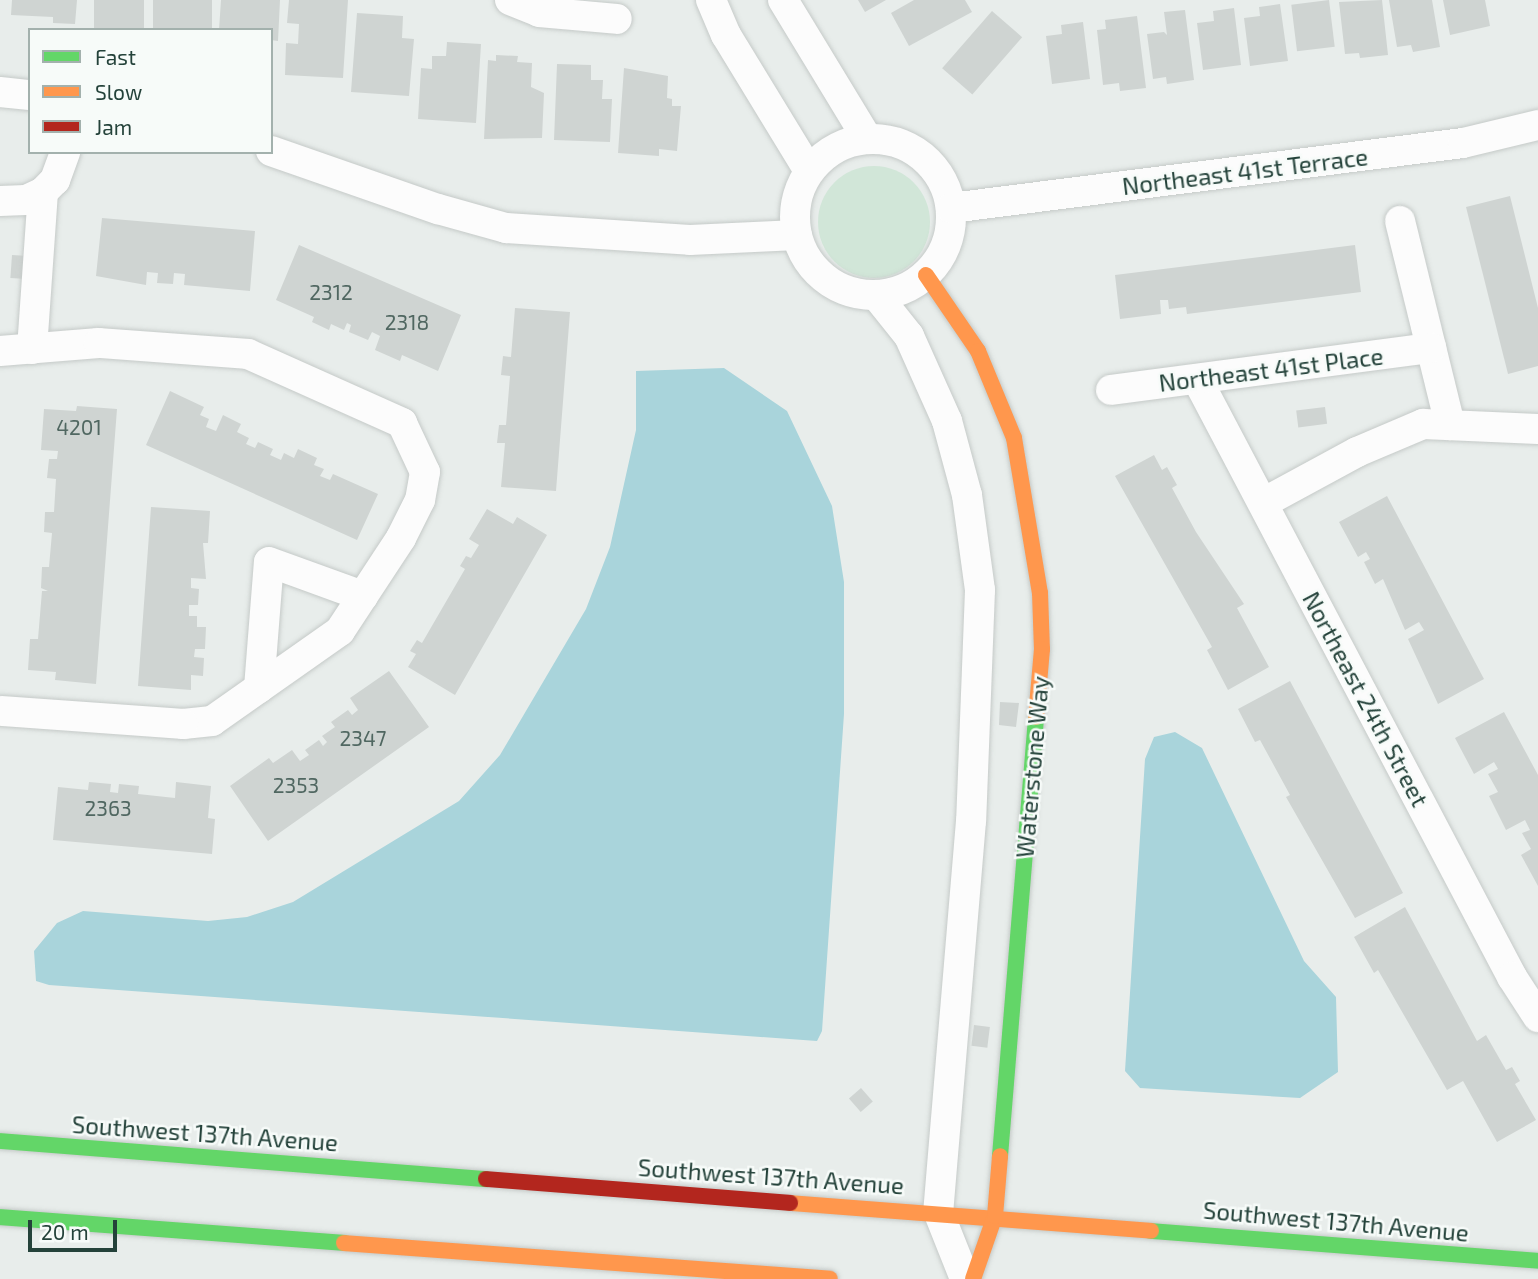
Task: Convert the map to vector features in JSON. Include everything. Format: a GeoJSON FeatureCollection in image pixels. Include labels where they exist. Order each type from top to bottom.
{"type":"FeatureCollection","features":[{"type":"Feature","properties":{"kind":"main road","name":"Waterstone Way"},"geometry":{"type":"LineString","coordinates":[[926,275],[978,351],[1014,438],[1028,503],[1040,593],[1042,649],[995,1216],[973,1279]]}},
{"type":"Feature","properties":{"kind":"main road","name":"Southwest 137th Avenue"},"geometry":{"type":"LineString","coordinates":[[0,1141],[938,1211],[1538,1261]]}},
{"type":"Feature","properties":{"kind":"main road"},"geometry":{"type":"LineString","coordinates":[[0,1217],[830,1279]]}},
{"type":"Feature","properties":{"kind":"street"},"geometry":{"type":"LineString","coordinates":[[510,0],[539,12],[617,19]]}},
{"type":"Feature","properties":{"kind":"street"},"geometry":{"type":"LineString","coordinates":[[711,0],[726,34],[809,172]]}},
{"type":"Feature","properties":{"kind":"street"},"geometry":{"type":"LineString","coordinates":[[783,0],[867,138]]}},
{"type":"Feature","properties":{"kind":"street"},"geometry":{"type":"LineString","coordinates":[[0,92],[28,95]]}},
{"type":"Feature","properties":{"kind":"street","name":"Northeast 41st Terrace"},"geometry":{"type":"LineString","coordinates":[[951,208],[1463,143],[1538,125]]}},
{"type":"Feature","properties":{"kind":"street"},"geometry":{"type":"LineString","coordinates":[[867,138],[891,140],[913,149],[932,164],[945,185],[951,208],[946,244],[926,275],[912,286],[877,296],[850,293],[825,280],[807,260],[796,234],[796,202],[809,172],[845,143],[867,138]]}},
{"type":"Feature","properties":{"kind":"street"},"geometry":{"type":"LineString","coordinates":[[273,151],[438,209],[506,228],[690,240],[796,234]]}},
{"type":"Feature","properties":{"kind":"street"},"geometry":{"type":"LineString","coordinates":[[0,201],[26,200],[43,192],[55,180],[64,154]]}},
{"type":"Feature","properties":{"kind":"street"},"geometry":{"type":"LineString","coordinates":[[32,349],[43,192]]}},
{"type":"Feature","properties":{"kind":"street"},"geometry":{"type":"LineString","coordinates":[[1400,221],[1450,425]]}},
{"type":"Feature","properties":{"kind":"street"},"geometry":{"type":"LineString","coordinates":[[877,296],[909,336],[947,421],[967,495],[980,590],[971,821],[938,1211],[965,1279]]}},
{"type":"Feature","properties":{"kind":"street"},"geometry":{"type":"LineString","coordinates":[[0,351],[99,343],[248,354],[402,423],[425,472],[420,500],[340,631],[212,722],[183,724],[0,711]]}},
{"type":"Feature","properties":{"kind":"street","name":"Northeast 41st Place"},"geometry":{"type":"LineString","coordinates":[[1111,390],[1431,348]]}},
{"type":"Feature","properties":{"kind":"street","name":"Northeast 24th Street"},"geometry":{"type":"LineString","coordinates":[[1197,379],[1512,978],[1538,1017]]}},
{"type":"Feature","properties":{"kind":"street"},"geometry":{"type":"LineString","coordinates":[[1263,503],[1357,452],[1423,424],[1538,429]]}},
{"type":"Feature","properties":{"kind":"street"},"geometry":{"type":"LineString","coordinates":[[259,688],[269,562],[363,596]]}},
{"type":"Feature","properties":{"kind":"green space"},"geometry":{"type":"Polygon","coordinates":[[[874,166],[895,170],[913,183],[926,201],[930,222],[926,243],[913,261],[895,274],[874,278],[853,274],[835,261],[822,243],[818,222],[822,201],[835,183],[853,170],[874,166]]]}},
{"type":"Feature","properties":{"kind":"water"},"geometry":{"type":"Polygon","coordinates":[[[724,368],[787,411],[832,506],[844,582],[844,714],[822,1031],[817,1041],[49,985],[36,981],[34,951],[57,923],[83,911],[208,921],[247,917],[293,902],[459,801],[500,755],[586,609],[610,547],[636,430],[636,371],[724,368]]]}},
{"type":"Feature","properties":{"kind":"water"},"geometry":{"type":"Polygon","coordinates":[[[1175,732],[1202,748],[1304,961],[1336,997],[1338,1072],[1300,1098],[1140,1088],[1125,1071],[1145,759],[1154,737],[1175,732]]]}},
{"type":"Feature","properties":{"kind":"building"},"geometry":{"type":"Polygon","coordinates":[[[12,0],[77,0],[75,24],[53,23],[53,17],[11,15],[12,0]]]}},
{"type":"Feature","properties":{"kind":"building"},"geometry":{"type":"Polygon","coordinates":[[[94,0],[144,0],[144,28],[94,28],[94,0]]]}},
{"type":"Feature","properties":{"kind":"building"},"geometry":{"type":"Polygon","coordinates":[[[153,0],[212,0],[212,28],[153,28],[153,0]]]}},
{"type":"Feature","properties":{"kind":"building"},"geometry":{"type":"Polygon","coordinates":[[[221,0],[280,0],[278,41],[273,40],[273,28],[219,28],[221,0]]]}},
{"type":"Feature","properties":{"kind":"building"},"geometry":{"type":"Polygon","coordinates":[[[289,0],[348,0],[343,78],[285,75],[286,43],[298,44],[299,24],[287,23],[289,0]]]}},
{"type":"Feature","properties":{"kind":"building"},"geometry":{"type":"Polygon","coordinates":[[[858,0],[886,0],[865,12],[858,0]]]}},
{"type":"Feature","properties":{"kind":"building"},"geometry":{"type":"Polygon","coordinates":[[[914,0],[965,0],[972,12],[909,46],[891,13],[914,0]]]}},
{"type":"Feature","properties":{"kind":"building"},"geometry":{"type":"Polygon","coordinates":[[[1329,0],[1335,47],[1297,51],[1291,5],[1329,0]]]}},
{"type":"Feature","properties":{"kind":"building"},"geometry":{"type":"Polygon","coordinates":[[[1382,0],[1388,55],[1360,58],[1359,53],[1345,54],[1339,2],[1382,0]]]}},
{"type":"Feature","properties":{"kind":"building"},"geometry":{"type":"Polygon","coordinates":[[[1389,0],[1432,0],[1440,47],[1413,52],[1411,45],[1397,47],[1389,0]]]}},
{"type":"Feature","properties":{"kind":"building"},"geometry":{"type":"Polygon","coordinates":[[[1443,0],[1485,0],[1490,26],[1450,35],[1443,0]]]}},
{"type":"Feature","properties":{"kind":"building"},"geometry":{"type":"Polygon","coordinates":[[[1280,4],[1288,61],[1250,66],[1244,18],[1260,16],[1259,7],[1280,4]]]}},
{"type":"Feature","properties":{"kind":"building"},"geometry":{"type":"Polygon","coordinates":[[[1234,8],[1241,65],[1203,70],[1197,23],[1214,21],[1213,11],[1234,8]]]}},
{"type":"Feature","properties":{"kind":"building"},"geometry":{"type":"Polygon","coordinates":[[[1185,10],[1194,80],[1167,84],[1166,77],[1153,79],[1147,34],[1164,32],[1167,35],[1164,12],[1185,10]]]}},
{"type":"Feature","properties":{"kind":"building"},"geometry":{"type":"Polygon","coordinates":[[[992,11],[1022,37],[972,95],[942,68],[992,11]]]}},
{"type":"Feature","properties":{"kind":"building"},"geometry":{"type":"Polygon","coordinates":[[[357,13],[403,16],[402,38],[414,39],[409,96],[351,92],[357,13]]]}},
{"type":"Feature","properties":{"kind":"building"},"geometry":{"type":"Polygon","coordinates":[[[1137,16],[1146,88],[1120,91],[1119,83],[1103,85],[1097,30],[1106,29],[1105,20],[1137,16]]]}},
{"type":"Feature","properties":{"kind":"building"},"geometry":{"type":"Polygon","coordinates":[[[1083,22],[1090,79],[1052,84],[1046,36],[1062,34],[1061,25],[1083,22]]]}},
{"type":"Feature","properties":{"kind":"building"},"geometry":{"type":"Polygon","coordinates":[[[447,42],[481,44],[476,123],[418,119],[421,68],[432,69],[432,56],[446,56],[447,42]]]}},
{"type":"Feature","properties":{"kind":"building"},"geometry":{"type":"Polygon","coordinates":[[[496,55],[518,56],[517,62],[532,63],[531,87],[544,93],[542,138],[484,139],[488,60],[496,61],[496,55]]]}},
{"type":"Feature","properties":{"kind":"building"},"geometry":{"type":"Polygon","coordinates":[[[557,64],[591,65],[591,80],[603,80],[602,99],[612,99],[610,142],[554,140],[557,64]]]}},
{"type":"Feature","properties":{"kind":"building"},"geometry":{"type":"Polygon","coordinates":[[[624,68],[668,76],[667,98],[672,99],[672,106],[681,106],[677,151],[659,149],[659,156],[618,153],[624,68]]]}},
{"type":"Feature","properties":{"kind":"building"},"geometry":{"type":"Polygon","coordinates":[[[1510,196],[1538,308],[1538,366],[1508,374],[1466,207],[1510,196]]]}},
{"type":"Feature","properties":{"kind":"building"},"geometry":{"type":"Polygon","coordinates":[[[102,218],[255,231],[250,291],[184,285],[185,274],[174,273],[173,284],[157,283],[158,273],[147,272],[146,285],[96,276],[102,218]]]}},
{"type":"Feature","properties":{"kind":"building"},"geometry":{"type":"Polygon","coordinates":[[[299,245],[461,315],[438,371],[402,355],[400,361],[375,350],[380,336],[372,332],[368,340],[349,332],[351,325],[347,323],[344,330],[331,324],[329,330],[312,322],[314,317],[276,300],[299,245]]]}},
{"type":"Feature","properties":{"kind":"building"},"geometry":{"type":"Polygon","coordinates":[[[1355,245],[1361,292],[1187,314],[1186,307],[1169,309],[1168,300],[1160,300],[1161,314],[1120,319],[1115,275],[1355,245]]]}},
{"type":"Feature","properties":{"kind":"building"},"geometry":{"type":"Polygon","coordinates":[[[12,255],[28,256],[26,279],[10,278],[12,255]]]}},
{"type":"Feature","properties":{"kind":"building"},"geometry":{"type":"Polygon","coordinates":[[[515,308],[570,312],[556,491],[501,487],[505,443],[497,443],[499,425],[506,425],[510,376],[501,375],[503,356],[511,357],[515,308]]]}},
{"type":"Feature","properties":{"kind":"building"},"geometry":{"type":"Polygon","coordinates":[[[170,391],[204,407],[200,415],[209,419],[206,427],[216,431],[223,415],[241,424],[237,432],[249,438],[246,444],[255,448],[258,442],[273,449],[270,455],[281,460],[284,453],[294,458],[298,449],[317,458],[314,465],[324,469],[320,476],[330,480],[333,474],[378,494],[357,540],[146,445],[170,391]]]}},
{"type":"Feature","properties":{"kind":"building"},"geometry":{"type":"Polygon","coordinates":[[[77,406],[117,409],[96,684],[55,680],[56,672],[28,670],[30,639],[38,639],[42,591],[48,591],[41,588],[42,567],[49,567],[52,533],[44,532],[45,512],[54,512],[56,479],[47,478],[49,459],[57,459],[58,451],[41,450],[44,409],[76,411],[77,406]]]}},
{"type":"Feature","properties":{"kind":"building"},"geometry":{"type":"Polygon","coordinates":[[[1325,407],[1327,424],[1298,427],[1296,411],[1325,407]]]}},
{"type":"Feature","properties":{"kind":"building"},"geometry":{"type":"Polygon","coordinates":[[[1154,455],[1162,470],[1167,467],[1177,485],[1172,488],[1196,532],[1244,604],[1237,608],[1269,667],[1228,690],[1207,650],[1212,647],[1115,476],[1154,455]]]}},
{"type":"Feature","properties":{"kind":"building"},"geometry":{"type":"Polygon","coordinates":[[[1387,496],[1484,679],[1438,704],[1408,639],[1424,630],[1419,622],[1405,630],[1383,579],[1375,584],[1364,562],[1370,559],[1366,552],[1358,557],[1339,522],[1387,496]]]}},
{"type":"Feature","properties":{"kind":"building"},"geometry":{"type":"Polygon","coordinates":[[[151,507],[210,511],[208,543],[203,543],[206,579],[191,578],[191,588],[199,589],[198,605],[189,605],[189,616],[197,616],[197,627],[206,627],[205,649],[195,649],[194,657],[204,658],[203,676],[191,675],[191,690],[138,686],[151,507]]]}},
{"type":"Feature","properties":{"kind":"building"},"geometry":{"type":"Polygon","coordinates":[[[487,509],[513,524],[517,517],[547,535],[455,695],[408,667],[416,654],[410,651],[417,640],[422,643],[465,569],[460,566],[466,556],[471,558],[479,545],[469,539],[487,509]]]}},
{"type":"Feature","properties":{"kind":"building"},"geometry":{"type":"Polygon","coordinates":[[[389,671],[429,727],[268,841],[230,786],[269,758],[273,763],[292,750],[300,761],[309,755],[305,750],[319,740],[323,746],[327,742],[322,736],[335,727],[331,722],[348,710],[352,715],[358,710],[350,698],[389,671]]]}},
{"type":"Feature","properties":{"kind":"building"},"geometry":{"type":"Polygon","coordinates":[[[1290,681],[1403,893],[1355,918],[1286,797],[1290,795],[1260,740],[1255,742],[1238,709],[1290,681]]]}},
{"type":"Feature","properties":{"kind":"building"},"geometry":{"type":"Polygon","coordinates":[[[1000,702],[1019,703],[1016,727],[999,725],[1000,702]]]}},
{"type":"Feature","properties":{"kind":"building"},"geometry":{"type":"Polygon","coordinates":[[[1504,712],[1538,775],[1538,886],[1521,855],[1531,849],[1522,833],[1530,830],[1525,820],[1506,830],[1489,796],[1498,792],[1488,774],[1498,769],[1494,762],[1474,774],[1455,738],[1504,712]]]}},
{"type":"Feature","properties":{"kind":"building"},"geometry":{"type":"Polygon","coordinates":[[[89,782],[111,784],[110,792],[118,793],[119,784],[139,786],[138,794],[175,798],[176,782],[211,786],[208,818],[215,819],[212,854],[53,840],[58,787],[88,790],[89,782]]]}},
{"type":"Feature","properties":{"kind":"building"},"geometry":{"type":"Polygon","coordinates":[[[1405,907],[1477,1041],[1486,1035],[1506,1070],[1512,1067],[1520,1081],[1515,1084],[1536,1120],[1497,1142],[1463,1081],[1447,1090],[1378,970],[1374,973],[1354,937],[1405,907]]]}},
{"type":"Feature","properties":{"kind":"building"},"geometry":{"type":"Polygon","coordinates":[[[974,1025],[990,1027],[987,1048],[971,1046],[974,1025]]]}},
{"type":"Feature","properties":{"kind":"building"},"geometry":{"type":"Polygon","coordinates":[[[861,1088],[873,1102],[861,1112],[849,1098],[861,1088]]]}},
{"type":"Feature","properties":{"kind":"traffic: fast"},"geometry":{"type":"LineString","coordinates":[[1000,1156],[1036,717]]}},
{"type":"Feature","properties":{"kind":"traffic: fast"},"geometry":{"type":"LineString","coordinates":[[0,1141],[486,1179]]}},
{"type":"Feature","properties":{"kind":"traffic: fast"},"geometry":{"type":"LineString","coordinates":[[0,1217],[344,1243]]}},
{"type":"Feature","properties":{"kind":"traffic: fast"},"geometry":{"type":"LineString","coordinates":[[1151,1231],[1538,1261]]}},
{"type":"Feature","properties":{"kind":"traffic: slow"},"geometry":{"type":"LineString","coordinates":[[926,275],[978,351],[1014,438],[1040,593],[1042,649],[1036,717]]}},
{"type":"Feature","properties":{"kind":"traffic: slow"},"geometry":{"type":"LineString","coordinates":[[973,1279],[995,1216],[1000,1156]]}},
{"type":"Feature","properties":{"kind":"traffic: slow"},"geometry":{"type":"LineString","coordinates":[[790,1203],[1151,1231]]}},
{"type":"Feature","properties":{"kind":"traffic: slow"},"geometry":{"type":"LineString","coordinates":[[344,1243],[830,1279]]}},
{"type":"Feature","properties":{"kind":"traffic: jam"},"geometry":{"type":"LineString","coordinates":[[486,1179],[790,1203]]}}]}
